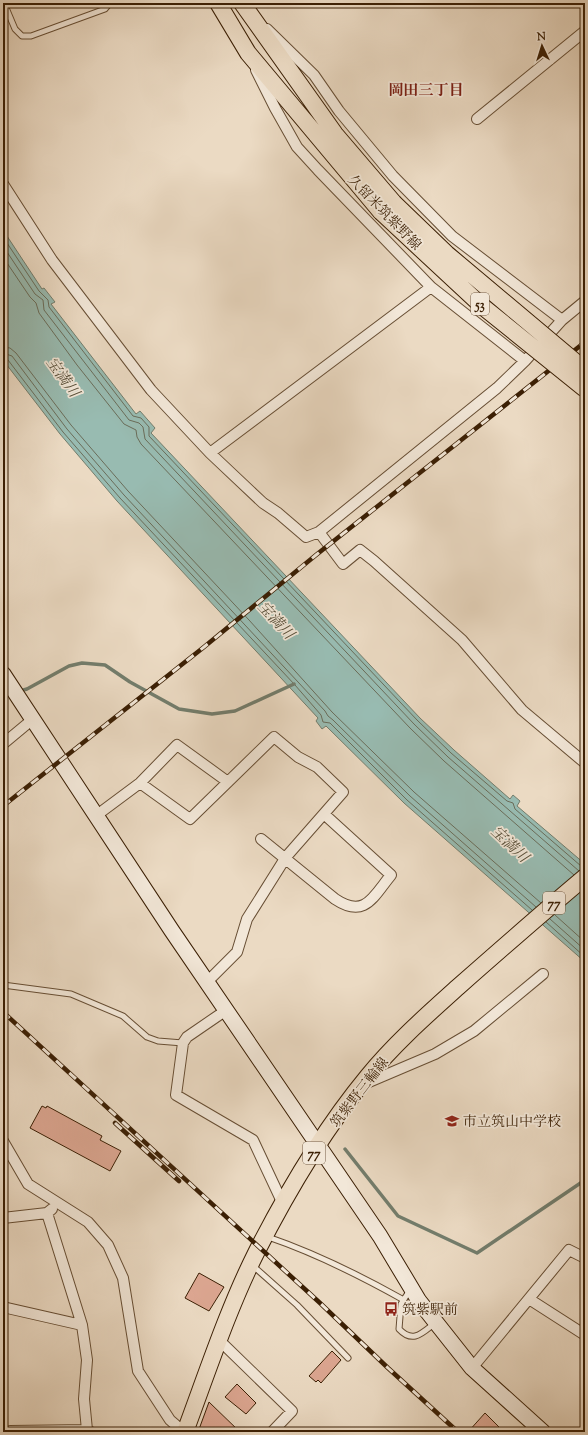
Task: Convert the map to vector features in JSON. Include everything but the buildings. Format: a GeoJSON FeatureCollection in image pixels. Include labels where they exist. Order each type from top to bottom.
{"type":"FeatureCollection","features":[{"type":"Feature","properties":{"kind":"main road","name":"久留米筑紫野線"},"geometry":{"type":"LineString","coordinates":[[218,3],[248,53],[388,208],[482,306],[585,389]]}},
{"type":"Feature","properties":{"kind":"main road","name":"久留米筑紫野線"},"geometry":{"type":"LineString","coordinates":[[244,6],[388,208],[452,259],[585,370]]}},
{"type":"Feature","properties":{"kind":"main road","name":"筑紫野三輪線"},"geometry":{"type":"LineString","coordinates":[[184,1432],[251,1265],[265,1236],[282,1204],[318,1146],[360,1086],[417,1024],[585,877]]}},
{"type":"Feature","properties":{"kind":"street"},"geometry":{"type":"LineString","coordinates":[[244,6],[314,75],[339,111],[393,176],[452,236],[562,320]]}},
{"type":"Feature","properties":{"kind":"street"},"geometry":{"type":"LineString","coordinates":[[478,119],[585,31]]}},
{"type":"Feature","properties":{"kind":"street"},"geometry":{"type":"LineString","coordinates":[[248,53],[275,108],[297,147],[431,287],[525,361]]}},
{"type":"Feature","properties":{"kind":"street"},"geometry":{"type":"LineString","coordinates":[[3,184],[52,260],[151,390],[210,453],[263,503],[278,513],[306,537],[319,532],[497,388],[525,361],[562,320],[585,301]]}},
{"type":"Feature","properties":{"kind":"street"},"geometry":{"type":"LineString","coordinates":[[210,453],[431,287]]}},
{"type":"Feature","properties":{"kind":"street"},"geometry":{"type":"LineString","coordinates":[[319,532],[343,564],[360,550],[374,561],[462,640],[522,710],[585,763]]}},
{"type":"Feature","properties":{"kind":"street"},"geometry":{"type":"LineString","coordinates":[[3,674],[207,982],[380,1236],[407,1294],[436,1322],[472,1368],[543,1432]]}},
{"type":"Feature","properties":{"kind":"street"},"geometry":{"type":"LineString","coordinates":[[3,744],[33,719]]}},
{"type":"Feature","properties":{"kind":"street"},"geometry":{"type":"LineString","coordinates":[[140,783],[190,819],[274,737],[298,757],[317,767],[343,792],[286,857],[247,919],[237,952],[207,982]]}},
{"type":"Feature","properties":{"kind":"street"},"geometry":{"type":"LineString","coordinates":[[97,815],[140,783],[177,745],[228,782]]}},
{"type":"Feature","properties":{"kind":"street"},"geometry":{"type":"LineString","coordinates":[[261,839],[286,857],[346,906],[360,908],[368,904],[390,875],[324,814]]}},
{"type":"Feature","properties":{"kind":"street"},"geometry":{"type":"LineString","coordinates":[[360,1086],[435,1054],[474,1031],[543,974]]}},
{"type":"Feature","properties":{"kind":"street"},"geometry":{"type":"LineString","coordinates":[[222,1013],[187,1037],[183,1043],[176,1095],[253,1140],[282,1204]]}},
{"type":"Feature","properties":{"kind":"street"},"geometry":{"type":"LineString","coordinates":[[3,1141],[28,1184],[58,1205],[88,1222],[108,1245],[124,1278],[138,1371],[170,1420],[184,1432]]}},
{"type":"Feature","properties":{"kind":"street"},"geometry":{"type":"LineString","coordinates":[[3,1218],[47,1213],[58,1205]]}},
{"type":"Feature","properties":{"kind":"street"},"geometry":{"type":"LineString","coordinates":[[10,1431],[89,1431],[84,1399],[88,1360],[82,1325],[47,1213]]}},
{"type":"Feature","properties":{"kind":"street"},"geometry":{"type":"LineString","coordinates":[[472,1368],[569,1250],[585,1258]]}},
{"type":"Feature","properties":{"kind":"street"},"geometry":{"type":"LineString","coordinates":[[529,1299],[585,1335]]}},
{"type":"Feature","properties":{"kind":"street"},"geometry":{"type":"LineString","coordinates":[[3,1307],[82,1325]]}},
{"type":"Feature","properties":{"kind":"street"},"geometry":{"type":"LineString","coordinates":[[220,1341],[292,1411],[272,1432]]}},
{"type":"Feature","properties":{"kind":"lane"},"geometry":{"type":"LineString","coordinates":[[4,3],[15,29],[22,36],[31,36],[105,10],[110,3]]}},
{"type":"Feature","properties":{"kind":"lane"},"geometry":{"type":"LineString","coordinates":[[3,985],[71,994],[123,1016],[147,1037],[158,1041],[183,1043]]}},
{"type":"Feature","properties":{"kind":"lane"},"geometry":{"type":"LineString","coordinates":[[265,1236],[298,1247],[407,1294],[398,1323],[399,1330],[403,1334],[412,1337],[418,1336],[436,1322]]}},
{"type":"Feature","properties":{"kind":"lane"},"geometry":{"type":"LineString","coordinates":[[251,1265],[297,1305],[348,1358]]}},
{"type":"Feature","properties":{"kind":"water","name":"宝満川"},"geometry":{"type":"Polygon","coordinates":[[[3,230],[42,289],[44,288],[55,302],[51,304],[136,414],[140,411],[155,428],[151,433],[420,718],[510,799],[513,795],[520,801],[517,806],[585,864],[585,962],[404,803],[326,726],[322,729],[316,721],[318,718],[117,501],[60,434],[3,360],[3,230]]]}},
{"type":"Feature","properties":{"kind":"waterway"},"geometry":{"type":"LineString","coordinates":[[20,691],[27,689],[69,666],[82,663],[105,665],[130,682],[179,709],[212,714],[235,711],[294,684]]}},
{"type":"Feature","properties":{"kind":"waterway"},"geometry":{"type":"LineString","coordinates":[[3,695],[12,693]]}},
{"type":"Feature","properties":{"kind":"waterway"},"geometry":{"type":"LineString","coordinates":[[345,1149],[398,1216],[477,1253],[585,1180]]}},
{"type":"Feature","properties":{"kind":"railway"},"geometry":{"type":"LineString","coordinates":[[3,806],[585,342]]}},
{"type":"Feature","properties":{"kind":"railway"},"geometry":{"type":"LineString","coordinates":[[3,1012],[458,1432]]}},
{"type":"Feature","properties":{"kind":"railway"},"geometry":{"type":"LineString","coordinates":[[115,1123],[179,1181]]}},
{"type":"Feature","properties":{"kind":"place","name":"市立筑山中学校"},"geometry":{"type":"Point","coordinates":[452,1121]}},
{"type":"Feature","properties":{"kind":"place","name":"筑紫駅前"},"geometry":{"type":"Point","coordinates":[391,1309]}},
{"type":"Feature","properties":{"kind":"district","name":"岡田三丁目"},"geometry":{"type":"Point","coordinates":[426,90]}}]}
